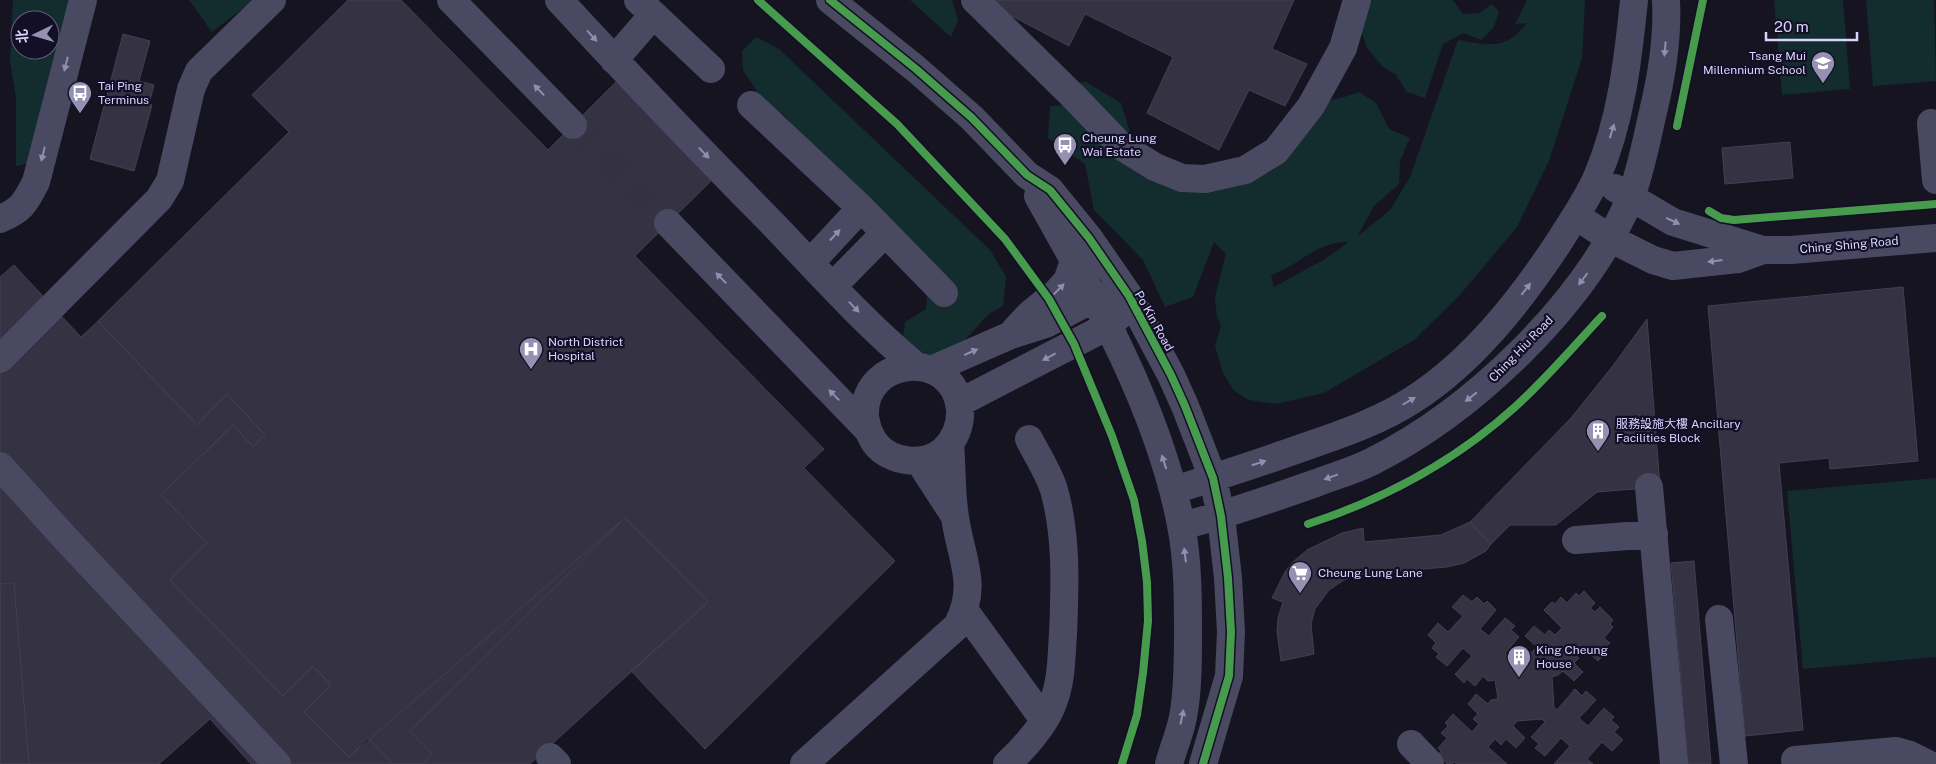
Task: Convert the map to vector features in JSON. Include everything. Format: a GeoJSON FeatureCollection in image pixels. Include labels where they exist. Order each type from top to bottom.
{"type":"FeatureCollection","features":[{"type":"Feature","properties":{"kind":"street"},"geometry":{"type":"LineString","coordinates":[[0,219],[16,212],[24,204],[36,182],[83,0]]}},
{"type":"Feature","properties":{"kind":"street"},"geometry":{"type":"LineString","coordinates":[[0,359],[159,200],[170,182],[191,89],[199,71],[272,0]]}},
{"type":"Feature","properties":{"kind":"street"},"geometry":{"type":"LineString","coordinates":[[451,0],[573,125]]}},
{"type":"Feature","properties":{"kind":"street"},"geometry":{"type":"LineString","coordinates":[[559,0],[614,60],[893,347],[924,368],[944,378],[954,389],[959,403],[960,417],[957,431],[950,443],[942,452],[931,458],[919,461],[903,460],[888,455],[876,444],[868,430],[668,223]]}},
{"type":"Feature","properties":{"kind":"street","name":"Po Kin Road"},"geometry":{"type":"LineString","coordinates":[[830,0],[916,69],[972,118],[1027,175],[1050,190],[1089,238],[1129,296],[1185,406],[1213,478],[1221,516],[1228,578],[1229,676],[1203,764]]}},
{"type":"Feature","properties":{"kind":"street"},"geometry":{"type":"LineString","coordinates":[[975,0],[1121,146],[1155,167],[1182,178],[1205,179],[1246,170],[1276,151],[1311,106],[1343,48],[1357,0]]}},
{"type":"Feature","properties":{"kind":"street"},"geometry":{"type":"LineString","coordinates":[[1174,490],[1338,435],[1373,421],[1413,400],[1448,374],[1501,322],[1538,273],[1576,216],[1597,177],[1614,127],[1628,66],[1634,0]]}},
{"type":"Feature","properties":{"kind":"street","name":"Ching Hiu Road"},"geometry":{"type":"LineString","coordinates":[[1182,526],[1277,498],[1370,462],[1437,423],[1492,381],[1539,333],[1582,281],[1610,239],[1631,198],[1663,66],[1667,18],[1666,0]]}},
{"type":"Feature","properties":{"kind":"street"},"geometry":{"type":"LineString","coordinates":[[614,60],[646,8],[711,69]]}},
{"type":"Feature","properties":{"kind":"street"},"geometry":{"type":"LineString","coordinates":[[751,105],[861,208],[944,293]]}},
{"type":"Feature","properties":{"kind":"street"},"geometry":{"type":"LineString","coordinates":[[1931,123],[1936,180]]}},
{"type":"Feature","properties":{"kind":"street","name":"Po Kin Road"},"geometry":{"type":"LineString","coordinates":[[1027,175],[1095,298],[1151,420],[1174,490],[1182,526],[1188,580],[1188,662],[1183,717],[1168,764]]}},
{"type":"Feature","properties":{"kind":"street","name":"Ching Shing Road"},"geometry":{"type":"LineString","coordinates":[[1597,177],[1673,222],[1763,250],[1791,250],[1936,238]]}},
{"type":"Feature","properties":{"kind":"street"},"geometry":{"type":"LineString","coordinates":[[810,263],[861,208]]}},
{"type":"Feature","properties":{"kind":"street","name":"Ching Shing Road"},"geometry":{"type":"LineString","coordinates":[[1576,216],[1610,239],[1653,260],[1673,266],[1738,259],[1763,250]]}},
{"type":"Feature","properties":{"kind":"street"},"geometry":{"type":"LineString","coordinates":[[833,286],[885,233]]}},
{"type":"Feature","properties":{"kind":"street"},"geometry":{"type":"LineString","coordinates":[[1011,335],[1030,314],[1057,292],[1067,281],[1074,261]]}},
{"type":"Feature","properties":{"kind":"street"},"geometry":{"type":"LineString","coordinates":[[868,430],[865,414],[868,398],[875,385],[886,374],[901,367],[924,368],[1011,335],[1046,324],[1095,298],[1112,295],[1129,296],[1121,314],[1108,326],[959,403]]}},
{"type":"Feature","properties":{"kind":"street"},"geometry":{"type":"LineString","coordinates":[[1006,764],[1028,744],[1044,720],[1050,710],[1060,680],[1065,590],[1064,558],[1058,509],[1053,488],[1029,439]]}},
{"type":"Feature","properties":{"kind":"street"},"geometry":{"type":"LineString","coordinates":[[804,764],[957,626],[965,610],[969,591],[955,517],[950,443]]}},
{"type":"Feature","properties":{"kind":"street"},"geometry":{"type":"LineString","coordinates":[[919,461],[955,517]]}},
{"type":"Feature","properties":{"kind":"street"},"geometry":{"type":"LineString","coordinates":[[0,466],[278,764]]}},
{"type":"Feature","properties":{"kind":"street"},"geometry":{"type":"LineString","coordinates":[[1650,488],[1674,764]]}},
{"type":"Feature","properties":{"kind":"street"},"geometry":{"type":"LineString","coordinates":[[1576,540],[1654,534]]}},
{"type":"Feature","properties":{"kind":"street"},"geometry":{"type":"LineString","coordinates":[[965,610],[1044,720]]}},
{"type":"Feature","properties":{"kind":"street"},"geometry":{"type":"LineString","coordinates":[[1719,620],[1734,764]]}},
{"type":"Feature","properties":{"kind":"street"},"geometry":{"type":"LineString","coordinates":[[1411,744],[1430,764]]}},
{"type":"Feature","properties":{"kind":"street"},"geometry":{"type":"LineString","coordinates":[[1794,760],[1896,751],[1910,754],[1928,764]]}},
{"type":"Feature","properties":{"kind":"green space"},"geometry":{"type":"Polygon","coordinates":[[[13,0],[87,0],[63,20],[60,45],[60,10],[13,10],[13,0]]]}},
{"type":"Feature","properties":{"kind":"green space"},"geometry":{"type":"Polygon","coordinates":[[[189,0],[254,0],[212,32],[189,0]]]}},
{"type":"Feature","properties":{"kind":"green space"},"geometry":{"type":"Polygon","coordinates":[[[910,0],[952,0],[958,20],[951,37],[910,0]]]}},
{"type":"Feature","properties":{"kind":"green space"},"geometry":{"type":"Polygon","coordinates":[[[1362,0],[1453,0],[1463,14],[1480,13],[1491,4],[1499,11],[1494,27],[1481,40],[1464,33],[1443,44],[1425,98],[1407,92],[1396,75],[1382,66],[1367,48],[1357,18],[1362,0]]]}},
{"type":"Feature","properties":{"kind":"green space"},"geometry":{"type":"Polygon","coordinates":[[[1527,0],[1585,0],[1582,58],[1549,161],[1517,227],[1459,296],[1414,340],[1324,393],[1276,404],[1249,400],[1234,391],[1223,373],[1215,346],[1221,326],[1217,317],[1215,297],[1226,254],[1214,242],[1193,297],[1165,307],[1143,260],[1094,210],[1085,164],[1048,138],[1050,106],[1066,105],[1061,84],[1086,82],[1121,103],[1140,165],[1196,193],[1234,162],[1234,168],[1317,102],[1341,98],[1359,92],[1376,103],[1389,129],[1410,138],[1400,161],[1399,184],[1374,206],[1357,237],[1390,210],[1410,177],[1458,40],[1488,44],[1504,42],[1519,32],[1527,23],[1515,24],[1527,0]],[[1338,242],[1318,249],[1291,266],[1271,275],[1274,287],[1325,259],[1349,242],[1338,242]]]}},
{"type":"Feature","properties":{"kind":"green space"},"geometry":{"type":"Polygon","coordinates":[[[1774,0],[1843,0],[1850,89],[1782,95],[1774,0]]]}},
{"type":"Feature","properties":{"kind":"green space"},"geometry":{"type":"Polygon","coordinates":[[[1866,0],[1934,0],[1936,81],[1873,86],[1866,0]]]}},
{"type":"Feature","properties":{"kind":"green space"},"geometry":{"type":"Polygon","coordinates":[[[756,37],[779,49],[990,250],[1006,277],[1003,306],[989,315],[956,349],[936,358],[926,357],[915,352],[903,337],[905,322],[926,309],[927,295],[783,114],[761,105],[756,90],[743,70],[742,51],[756,37]]]}},
{"type":"Feature","properties":{"kind":"green space"},"geometry":{"type":"Polygon","coordinates":[[[10,60],[58,60],[46,159],[16,166],[16,98],[10,60]]]}},
{"type":"Feature","properties":{"kind":"green space"},"geometry":{"type":"Polygon","coordinates":[[[1936,478],[1936,657],[1803,669],[1787,491],[1936,478]]]}},
{"type":"Feature","properties":{"kind":"building","name":"North District Hospital"},"geometry":{"type":"Polygon","coordinates":[[[348,0],[401,0],[548,150],[623,75],[719,173],[635,256],[824,449],[804,468],[895,561],[705,749],[631,671],[708,602],[625,518],[410,731],[432,754],[422,764],[393,764],[368,738],[349,757],[304,712],[331,685],[313,666],[283,696],[170,580],[207,543],[161,495],[233,425],[253,447],[265,435],[227,394],[197,425],[98,321],[289,132],[252,95],[348,0]]]}},
{"type":"Feature","properties":{"kind":"building"},"geometry":{"type":"Polygon","coordinates":[[[989,0],[1294,0],[1272,49],[1307,64],[1285,106],[1249,90],[1219,150],[1147,113],[1173,57],[1085,14],[1069,46],[987,3],[989,0]]]}},
{"type":"Feature","properties":{"kind":"building"},"geometry":{"type":"Polygon","coordinates":[[[123,34],[150,41],[139,81],[154,85],[149,104],[152,105],[134,171],[90,159],[123,34]]]}},
{"type":"Feature","properties":{"kind":"building"},"geometry":{"type":"Polygon","coordinates":[[[1790,142],[1793,178],[1725,184],[1722,148],[1790,142]]]}},
{"type":"Feature","properties":{"kind":"building"},"geometry":{"type":"Polygon","coordinates":[[[14,265],[81,337],[98,321],[197,425],[227,394],[265,435],[253,447],[233,425],[161,495],[207,543],[170,580],[283,696],[313,666],[331,685],[304,712],[349,757],[625,518],[708,602],[530,764],[251,764],[210,719],[159,764],[0,764],[0,277],[14,265]]]}},
{"type":"Feature","properties":{"kind":"building"},"geometry":{"type":"Polygon","coordinates":[[[1903,287],[1918,461],[1830,469],[1829,458],[1779,463],[1803,730],[1745,736],[1708,306],[1903,287]]]}},
{"type":"Feature","properties":{"kind":"building","name":"服務設施大樓 Ancillary Facilities Block"},"geometry":{"type":"Polygon","coordinates":[[[1647,319],[1660,487],[1597,492],[1556,525],[1510,525],[1491,544],[1470,522],[1571,418],[1647,319]]]}},
{"type":"Feature","properties":{"kind":"building","name":"Cheung Lung Lane"},"geometry":{"type":"Polygon","coordinates":[[[1470,522],[1491,544],[1486,551],[1464,563],[1447,567],[1364,574],[1344,580],[1329,590],[1315,609],[1311,624],[1314,654],[1281,661],[1277,631],[1278,618],[1283,602],[1272,598],[1285,572],[1307,550],[1342,533],[1363,528],[1364,542],[1441,535],[1470,522]]]}},
{"type":"Feature","properties":{"kind":"building"},"geometry":{"type":"Polygon","coordinates":[[[1694,561],[1711,764],[1688,764],[1671,563],[1694,561]]]}},
{"type":"Feature","properties":{"kind":"building"},"geometry":{"type":"Polygon","coordinates":[[[14,583],[29,764],[0,764],[0,584],[14,583]]]}},
{"type":"Feature","properties":{"kind":"building","name":"King Cheung House"},"geometry":{"type":"Polygon","coordinates":[[[1584,591],[1595,603],[1590,608],[1595,612],[1600,607],[1613,620],[1610,624],[1613,627],[1604,638],[1610,643],[1603,650],[1606,652],[1598,661],[1580,645],[1573,653],[1579,658],[1574,663],[1583,672],[1574,681],[1563,671],[1552,677],[1554,707],[1557,710],[1575,689],[1582,696],[1586,691],[1596,700],[1579,718],[1588,726],[1604,708],[1614,717],[1611,720],[1619,727],[1614,732],[1623,740],[1612,751],[1602,742],[1587,759],[1593,764],[1554,764],[1570,746],[1561,738],[1545,756],[1535,748],[1539,744],[1531,737],[1545,722],[1542,719],[1517,721],[1513,726],[1525,738],[1516,748],[1506,739],[1501,745],[1495,739],[1488,747],[1507,764],[1457,764],[1454,762],[1447,764],[1438,755],[1441,751],[1438,748],[1447,738],[1441,733],[1448,726],[1445,723],[1453,714],[1472,732],[1479,724],[1473,719],[1478,714],[1468,704],[1476,694],[1488,704],[1491,700],[1498,699],[1495,680],[1488,681],[1483,676],[1475,686],[1467,679],[1464,683],[1455,674],[1472,656],[1463,648],[1447,666],[1436,657],[1439,654],[1432,648],[1436,643],[1428,635],[1438,623],[1448,632],[1463,616],[1452,607],[1463,595],[1472,602],[1477,597],[1484,604],[1487,601],[1496,610],[1480,629],[1489,636],[1505,618],[1515,626],[1511,630],[1519,637],[1505,653],[1507,655],[1532,652],[1537,647],[1525,636],[1534,626],[1545,635],[1549,630],[1555,635],[1562,628],[1544,610],[1552,602],[1555,604],[1561,597],[1567,603],[1576,593],[1579,596],[1584,591]]]}},
{"type":"Feature","properties":{"kind":"tunnel"},"geometry":{"type":"LineString","coordinates":[[573,125],[668,223]]}},
{"type":"Feature","properties":{"kind":"cycle path"},"geometry":{"type":"LineString","coordinates":[[758,0],[897,124],[1005,239],[1049,299],[1074,344],[1112,436],[1134,500],[1147,582],[1148,621],[1143,673],[1137,715],[1122,764]]}},
{"type":"Feature","properties":{"kind":"cycle path"},"geometry":{"type":"LineString","coordinates":[[830,0],[916,69],[972,118],[1027,175],[1050,190],[1089,238],[1129,296],[1171,375],[1213,478],[1221,516],[1228,578],[1231,632],[1229,676],[1203,764]]}},
{"type":"Feature","properties":{"kind":"cycle path"},"geometry":{"type":"LineString","coordinates":[[1677,126],[1703,0]]}},
{"type":"Feature","properties":{"kind":"cycle path"},"geometry":{"type":"LineString","coordinates":[[1709,211],[1721,218],[1734,220],[1936,204]]}},
{"type":"Feature","properties":{"kind":"cycle path"},"geometry":{"type":"LineString","coordinates":[[1308,524],[1364,503],[1418,477],[1468,445],[1515,407],[1549,374],[1602,316]]}},
{"type":"Feature","properties":{"kind":"place","name":"Tsang Mui Millennium School"},"geometry":{"type":"Point","coordinates":[1823,84]}},
{"type":"Feature","properties":{"kind":"place","name":"Tai Ping Terminus"},"geometry":{"type":"Point","coordinates":[80,114]}},
{"type":"Feature","properties":{"kind":"place","name":"Cheung Lung Wai Estate"},"geometry":{"type":"Point","coordinates":[1065,166]}},
{"type":"Feature","properties":{"kind":"place","name":"North District Hospital"},"geometry":{"type":"Point","coordinates":[531,370]}},
{"type":"Feature","properties":{"kind":"place","name":"服務設施大樓 Ancillary Facilities Block"},"geometry":{"type":"Point","coordinates":[1598,452]}},
{"type":"Feature","properties":{"kind":"place","name":"Cheung Lung Lane"},"geometry":{"type":"Point","coordinates":[1300,594]}},
{"type":"Feature","properties":{"kind":"place","name":"King Cheung House"},"geometry":{"type":"Point","coordinates":[1519,678]}}]}
